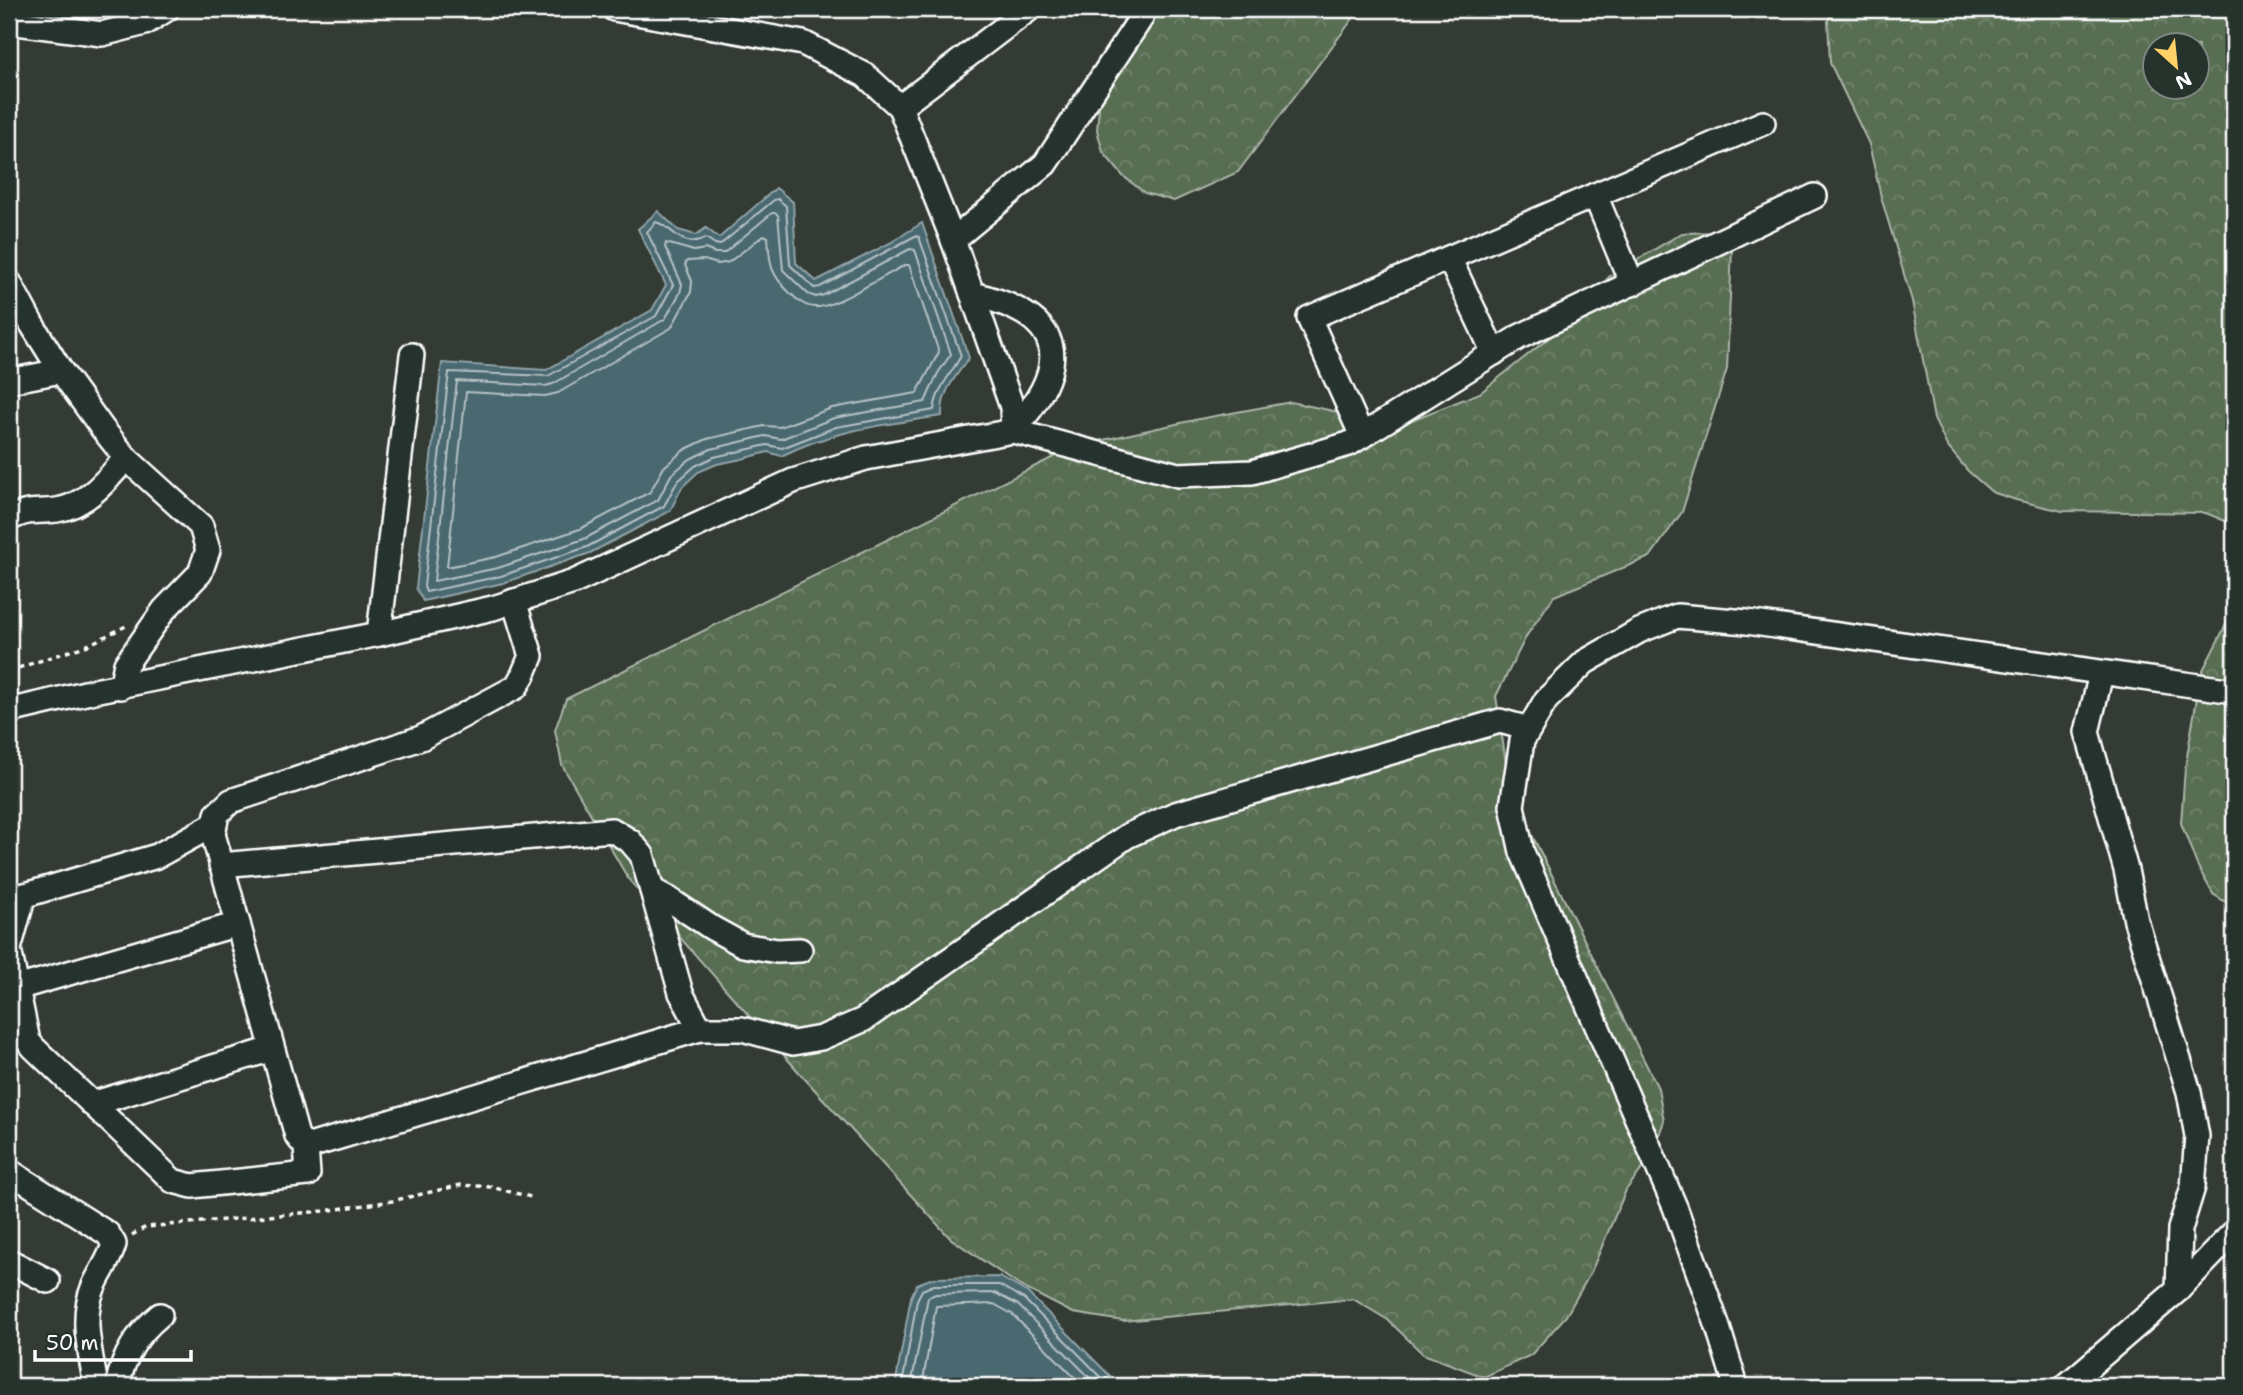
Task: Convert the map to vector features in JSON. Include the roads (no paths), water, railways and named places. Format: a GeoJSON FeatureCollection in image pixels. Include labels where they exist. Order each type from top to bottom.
{"type":"FeatureCollection","features":[{"type":"Feature","properties":{"kind":"street"},"geometry":{"type":"LineString","coordinates":[[9,22],[102,34],[145,23],[167,9]]}},
{"type":"Feature","properties":{"kind":"street"},"geometry":{"type":"LineString","coordinates":[[614,9],[803,43],[865,75],[900,107],[953,240],[1012,407],[1013,431]]}},
{"type":"Feature","properties":{"kind":"street"},"geometry":{"type":"LineString","coordinates":[[900,107],[1029,9]]}},
{"type":"Feature","properties":{"kind":"street"},"geometry":{"type":"LineString","coordinates":[[953,240],[1045,164],[1141,18],[1142,9]]}},
{"type":"Feature","properties":{"kind":"street"},"geometry":{"type":"LineString","coordinates":[[1362,436],[1309,318],[1763,123]]}},
{"type":"Feature","properties":{"kind":"street"},"geometry":{"type":"LineString","coordinates":[[1595,195],[1632,284]]}},
{"type":"Feature","properties":{"kind":"street"},"geometry":{"type":"LineString","coordinates":[[9,711],[493,608],[574,582],[793,481],[866,458],[1013,431],[1178,475],[1252,472],[1349,444],[1519,337],[1815,196]]}},
{"type":"Feature","properties":{"kind":"street"},"geometry":{"type":"LineString","coordinates":[[1449,258],[1494,353]]}},
{"type":"Feature","properties":{"kind":"street"},"geometry":{"type":"LineString","coordinates":[[9,282],[61,371],[126,458],[201,526],[208,550],[200,573],[164,610],[126,664],[121,687]]}},
{"type":"Feature","properties":{"kind":"street"},"geometry":{"type":"LineString","coordinates":[[972,293],[995,299],[1034,319],[1045,333],[1053,353],[1051,375],[1033,408],[1013,431]]}},
{"type":"Feature","properties":{"kind":"street"},"geometry":{"type":"LineString","coordinates":[[379,634],[412,355]]}},
{"type":"Feature","properties":{"kind":"street"},"geometry":{"type":"LineString","coordinates":[[9,381],[61,371]]}},
{"type":"Feature","properties":{"kind":"street"},"geometry":{"type":"LineString","coordinates":[[9,519],[31,510],[58,510],[79,503],[107,480],[126,458]]}},
{"type":"Feature","properties":{"kind":"street"},"geometry":{"type":"LineString","coordinates":[[215,824],[157,856],[16,898],[9,949],[28,1041],[173,1181],[192,1186],[308,1174],[306,1147],[297,1136],[213,834],[215,824],[217,814],[231,802],[421,738],[516,687],[531,656],[514,601]]}},
{"type":"Feature","properties":{"kind":"street"},"geometry":{"type":"LineString","coordinates":[[1736,1386],[1675,1207],[1522,852],[1512,806],[1522,741],[1546,700],[1585,662],[1639,631],[1677,616],[1747,622],[2234,691]]}},
{"type":"Feature","properties":{"kind":"street"},"geometry":{"type":"LineString","coordinates":[[2101,674],[2087,732],[2126,870],[2136,922],[2189,1092],[2197,1136],[2193,1187],[2180,1229],[2179,1290]]}},
{"type":"Feature","properties":{"kind":"street"},"geometry":{"type":"LineString","coordinates":[[306,1147],[700,1029],[742,1028],[793,1043],[821,1038],[863,1020],[1127,836],[1175,814],[1500,722],[1529,729]]}},
{"type":"Feature","properties":{"kind":"street"},"geometry":{"type":"LineString","coordinates":[[221,865],[612,830],[630,841],[642,855],[681,993],[700,1029]]}},
{"type":"Feature","properties":{"kind":"street"},"geometry":{"type":"LineString","coordinates":[[652,890],[743,946],[777,951],[800,950]]}},
{"type":"Feature","properties":{"kind":"street"},"geometry":{"type":"LineString","coordinates":[[18,988],[238,924]]}},
{"type":"Feature","properties":{"kind":"street"},"geometry":{"type":"LineString","coordinates":[[92,1104],[272,1049]]}},
{"type":"Feature","properties":{"kind":"street"},"geometry":{"type":"LineString","coordinates":[[9,1171],[108,1234],[114,1244],[93,1289],[85,1316],[96,1386]]}},
{"type":"Feature","properties":{"kind":"street"},"geometry":{"type":"LineString","coordinates":[[2066,1386],[2179,1290],[2234,1232]]}},
{"type":"Feature","properties":{"kind":"street"},"geometry":{"type":"LineString","coordinates":[[9,1261],[48,1281]]}},
{"type":"Feature","properties":{"kind":"street"},"geometry":{"type":"LineString","coordinates":[[117,1386],[121,1367],[133,1344],[143,1329],[160,1314]]}},
{"type":"Feature","properties":{"kind":"water"},"geometry":{"type":"Polygon","coordinates":[[[776,188],[793,202],[796,263],[816,281],[890,243],[922,223],[969,358],[946,392],[942,416],[840,434],[781,456],[768,452],[717,464],[698,472],[682,487],[670,511],[590,553],[503,583],[423,601],[416,588],[442,363],[546,370],[652,310],[666,285],[638,229],[658,211],[678,230],[696,235],[706,228],[719,238],[776,188]]]}},
{"type":"Feature","properties":{"kind":"water"},"geometry":{"type":"Polygon","coordinates":[[[1000,1277],[1028,1293],[1120,1386],[895,1386],[911,1297],[917,1284],[933,1278],[1000,1277]]]}}]}
